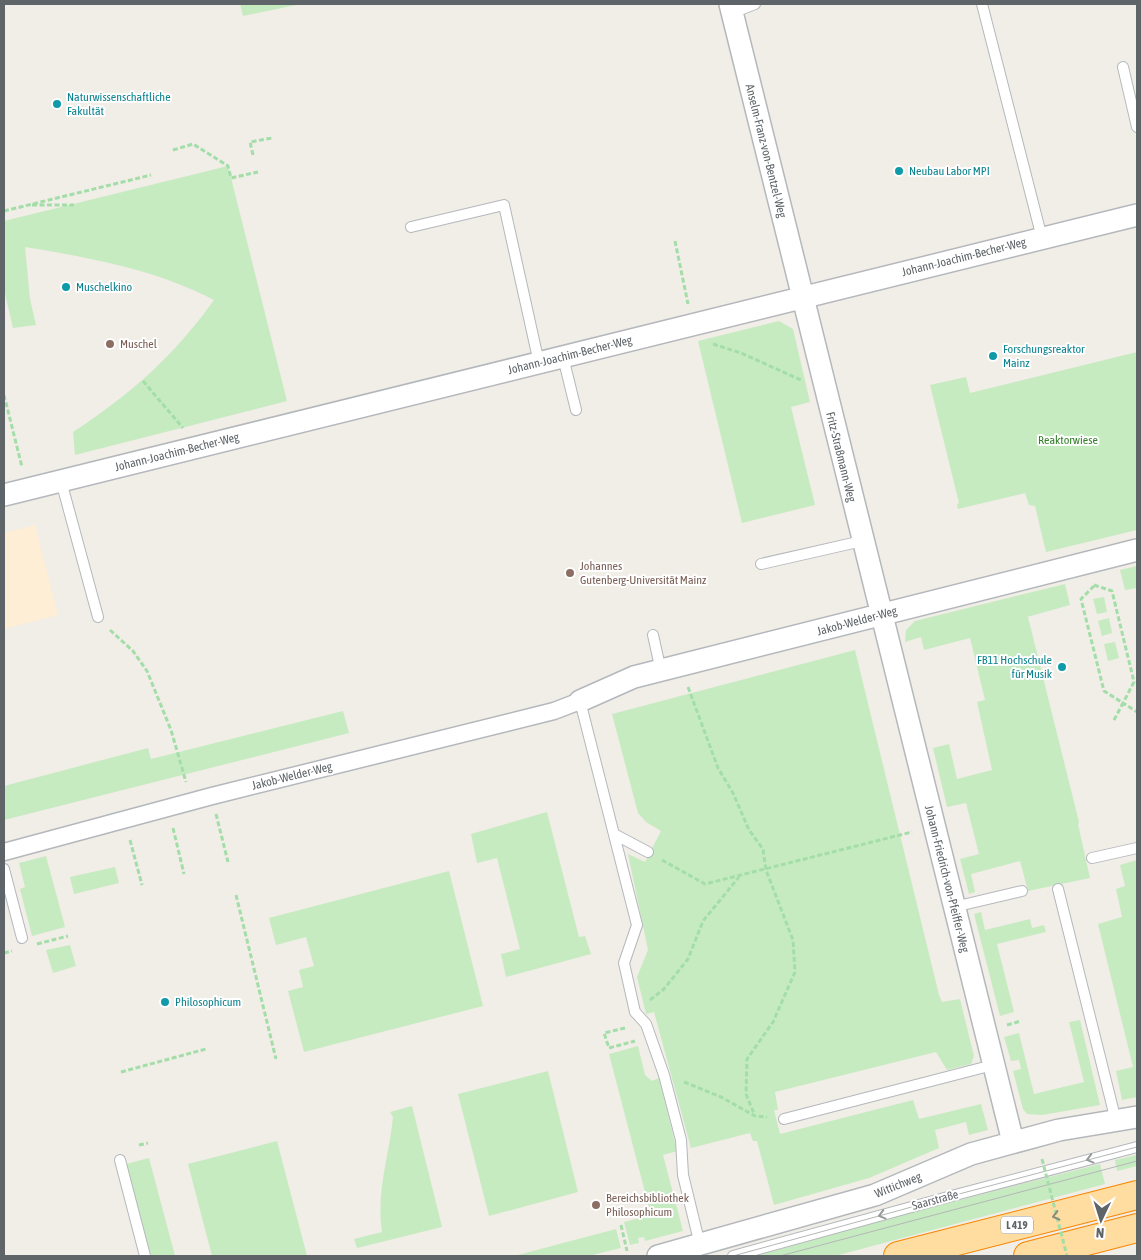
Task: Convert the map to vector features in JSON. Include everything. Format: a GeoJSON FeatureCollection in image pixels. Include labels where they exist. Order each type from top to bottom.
{"type":"FeatureCollection","features":[{"type":"Feature","properties":{"kind":"highway","name":"L 419"},"geometry":{"type":"LineString","coordinates":[[898,1256],[1137,1195]]}},
{"type":"Feature","properties":{"kind":"highway"},"geometry":{"type":"LineString","coordinates":[[1028,1256],[1137,1228]]}},
{"type":"Feature","properties":{"kind":"street","name":"Anselm-Franz-von-Bentzel-Weg"},"geometry":{"type":"LineString","coordinates":[[731,8],[802,298]]}},
{"type":"Feature","properties":{"kind":"street","name":"Johann-Joachim-Becher-Weg"},"geometry":{"type":"LineString","coordinates":[[4,495],[1137,215]]}},
{"type":"Feature","properties":{"kind":"street","name":"Fritz-Straßmann-Weg"},"geometry":{"type":"LineString","coordinates":[[802,298],[881,616]]}},
{"type":"Feature","properties":{"kind":"street","name":"Jakob-Welder-Weg"},"geometry":{"type":"LineString","coordinates":[[4,852],[124,819],[554,710],[634,678],[671,668],[1137,550]]}},
{"type":"Feature","properties":{"kind":"street","name":"Johann-Friedrich-von-Pfeiffer-Weg"},"geometry":{"type":"LineString","coordinates":[[881,616],[1013,1142]]}},
{"type":"Feature","properties":{"kind":"street","name":"Wittichweg"},"geometry":{"type":"LineString","coordinates":[[658,1256],[875,1196],[971,1154],[1059,1130],[1137,1117]]}},
{"type":"Feature","properties":{"kind":"lane"},"geometry":{"type":"LineString","coordinates":[[731,8],[755,4]]}},
{"type":"Feature","properties":{"kind":"lane"},"geometry":{"type":"LineString","coordinates":[[982,4],[1042,238]]}},
{"type":"Feature","properties":{"kind":"lane"},"geometry":{"type":"LineString","coordinates":[[1123,67],[1137,127]]}},
{"type":"Feature","properties":{"kind":"lane"},"geometry":{"type":"LineString","coordinates":[[411,226],[504,205],[538,363]]}},
{"type":"Feature","properties":{"kind":"lane"},"geometry":{"type":"LineString","coordinates":[[563,357],[576,410]]}},
{"type":"Feature","properties":{"kind":"lane"},"geometry":{"type":"LineString","coordinates":[[61,481],[98,617]]}},
{"type":"Feature","properties":{"kind":"lane"},"geometry":{"type":"LineString","coordinates":[[760,564],[862,541]]}},
{"type":"Feature","properties":{"kind":"lane"},"geometry":{"type":"LineString","coordinates":[[653,635],[671,668]]}},
{"type":"Feature","properties":{"kind":"lane"},"geometry":{"type":"LineString","coordinates":[[580,701],[637,925],[624,963],[634,1012],[646,1024],[664,1075],[681,1140],[683,1175],[700,1245]]}},
{"type":"Feature","properties":{"kind":"lane"},"geometry":{"type":"LineString","coordinates":[[614,834],[648,852]]}},
{"type":"Feature","properties":{"kind":"lane"},"geometry":{"type":"LineString","coordinates":[[1092,858],[1137,848]]}},
{"type":"Feature","properties":{"kind":"lane"},"geometry":{"type":"LineString","coordinates":[[4,870],[22,938]]}},
{"type":"Feature","properties":{"kind":"lane"},"geometry":{"type":"LineString","coordinates":[[1058,888],[1116,1121]]}},
{"type":"Feature","properties":{"kind":"lane"},"geometry":{"type":"LineString","coordinates":[[954,907],[1022,891]]}},
{"type":"Feature","properties":{"kind":"lane"},"geometry":{"type":"LineString","coordinates":[[784,1119],[994,1065]]}},
{"type":"Feature","properties":{"kind":"lane","name":"Saarstraße"},"geometry":{"type":"LineString","coordinates":[[733,1256],[1137,1147]]}},
{"type":"Feature","properties":{"kind":"lane"},"geometry":{"type":"LineString","coordinates":[[120,1160],[145,1256]]}},
{"type":"Feature","properties":{"kind":"path"},"geometry":{"type":"LineString","coordinates":[[253,155],[250,142],[272,138]]}},
{"type":"Feature","properties":{"kind":"path"},"geometry":{"type":"LineString","coordinates":[[173,150],[193,144],[228,166],[231,178],[258,172]]}},
{"type":"Feature","properties":{"kind":"path"},"geometry":{"type":"LineString","coordinates":[[4,211],[151,175]]}},
{"type":"Feature","properties":{"kind":"path"},"geometry":{"type":"LineString","coordinates":[[27,205],[74,205]]}},
{"type":"Feature","properties":{"kind":"path"},"geometry":{"type":"LineString","coordinates":[[675,241],[693,324],[711,343],[741,353],[794,378],[824,387]]}},
{"type":"Feature","properties":{"kind":"path"},"geometry":{"type":"LineString","coordinates":[[143,381],[200,447]]}},
{"type":"Feature","properties":{"kind":"path"},"geometry":{"type":"LineString","coordinates":[[4,395],[28,489]]}},
{"type":"Feature","properties":{"kind":"path"},"geometry":{"type":"LineString","coordinates":[[1092,577],[1094,586]]}},
{"type":"Feature","properties":{"kind":"path"},"geometry":{"type":"LineString","coordinates":[[1094,586],[1112,591],[1134,682],[1113,722]]}},
{"type":"Feature","properties":{"kind":"path"},"geometry":{"type":"LineString","coordinates":[[1094,586],[1081,599],[1104,691],[1137,712]]}},
{"type":"Feature","properties":{"kind":"path"},"geometry":{"type":"LineString","coordinates":[[98,617],[133,652],[147,671],[171,730],[192,802]]}},
{"type":"Feature","properties":{"kind":"path"},"geometry":{"type":"LineString","coordinates":[[664,1075],[721,1097],[755,1116],[746,1094],[747,1059],[773,1022],[795,972],[793,940],[766,870],[763,849],[749,830],[733,793],[718,768],[671,668]]}},
{"type":"Feature","properties":{"kind":"path"},"geometry":{"type":"LineString","coordinates":[[124,819],[142,885]]}},
{"type":"Feature","properties":{"kind":"path"},"geometry":{"type":"LineString","coordinates":[[648,852],[705,884],[740,877],[934,826]]}},
{"type":"Feature","properties":{"kind":"path"},"geometry":{"type":"LineString","coordinates":[[222,840],[228,862]]}},
{"type":"Feature","properties":{"kind":"path"},"geometry":{"type":"LineString","coordinates":[[178,848],[184,874]]}},
{"type":"Feature","properties":{"kind":"path"},"geometry":{"type":"LineString","coordinates":[[634,1012],[664,989],[688,959],[703,921],[740,877]]}},
{"type":"Feature","properties":{"kind":"path"},"geometry":{"type":"LineString","coordinates":[[236,895],[276,1059]]}},
{"type":"Feature","properties":{"kind":"path"},"geometry":{"type":"LineString","coordinates":[[34,944],[68,936]]}},
{"type":"Feature","properties":{"kind":"path"},"geometry":{"type":"LineString","coordinates":[[1001,1026],[1021,1021]]}},
{"type":"Feature","properties":{"kind":"path"},"geometry":{"type":"LineString","coordinates":[[609,1032],[604,1033],[608,1048],[639,1040]]}},
{"type":"Feature","properties":{"kind":"path"},"geometry":{"type":"LineString","coordinates":[[121,1072],[206,1049]]}},
{"type":"Feature","properties":{"kind":"path"},"geometry":{"type":"LineString","coordinates":[[139,1145],[148,1143]]}},
{"type":"Feature","properties":{"kind":"path"},"geometry":{"type":"LineString","coordinates":[[1042,1159],[1067,1256]]}},
{"type":"Feature","properties":{"kind":"path"},"geometry":{"type":"LineString","coordinates":[[621,1225],[627,1251]]}},
{"type":"Feature","properties":{"kind":"green space"},"geometry":{"type":"Polygon","coordinates":[[[240,4],[301,4],[243,16],[240,4]]]}},
{"type":"Feature","properties":{"kind":"green space"},"geometry":{"type":"Polygon","coordinates":[[[228,166],[287,401],[75,455],[73,432],[114,403],[150,373],[183,339],[214,300],[168,280],[122,266],[25,247],[30,299],[36,325],[13,328],[4,289],[4,221],[228,166]]]}},
{"type":"Feature","properties":{"kind":"green space"},"geometry":{"type":"Polygon","coordinates":[[[779,321],[793,329],[810,402],[791,407],[815,505],[742,523],[698,341],[779,321]]]}},
{"type":"Feature","properties":{"kind":"green space","name":"Reaktorwiese"},"geometry":{"type":"Polygon","coordinates":[[[1137,352],[1137,530],[1046,552],[1035,506],[1029,505],[1025,493],[958,509],[957,504],[959,503],[930,385],[966,377],[970,393],[1137,352]]]}},
{"type":"Feature","properties":{"kind":"green space"},"geometry":{"type":"Polygon","coordinates":[[[1137,566],[1137,588],[1125,590],[1120,570],[1137,566]]]}},
{"type":"Feature","properties":{"kind":"green space"},"geometry":{"type":"Polygon","coordinates":[[[1065,584],[1070,605],[1027,617],[1079,822],[1090,878],[1028,891],[1020,861],[971,874],[975,892],[969,894],[960,859],[979,854],[966,803],[947,807],[933,748],[949,744],[957,779],[992,770],[977,702],[985,700],[970,638],[924,650],[921,637],[905,642],[906,630],[915,621],[1065,584]]]}},
{"type":"Feature","properties":{"kind":"green space"},"geometry":{"type":"Polygon","coordinates":[[[1104,597],[1107,612],[1097,614],[1093,599],[1104,597]]]}},
{"type":"Feature","properties":{"kind":"green space"},"geometry":{"type":"Polygon","coordinates":[[[1109,618],[1112,633],[1102,636],[1098,621],[1109,618]]]}},
{"type":"Feature","properties":{"kind":"green space"},"geometry":{"type":"Polygon","coordinates":[[[1115,642],[1119,658],[1108,661],[1104,644],[1115,642]]]}},
{"type":"Feature","properties":{"kind":"green space"},"geometry":{"type":"Polygon","coordinates":[[[855,650],[939,995],[942,1002],[960,999],[974,1056],[971,1064],[947,1070],[936,1052],[775,1092],[778,1110],[774,1110],[780,1134],[913,1100],[919,1119],[981,1104],[988,1130],[969,1135],[966,1122],[935,1130],[939,1148],[869,1178],[774,1205],[757,1141],[753,1141],[750,1133],[691,1148],[654,1012],[646,1014],[637,977],[648,950],[628,854],[645,862],[661,831],[646,822],[638,813],[612,714],[855,650]]]}},
{"type":"Feature","properties":{"kind":"green space"},"geometry":{"type":"Polygon","coordinates":[[[343,711],[349,733],[4,820],[4,786],[148,748],[151,759],[343,711]]]}},
{"type":"Feature","properties":{"kind":"green space"},"geometry":{"type":"Polygon","coordinates":[[[547,812],[579,937],[585,936],[591,954],[506,977],[501,954],[520,949],[497,858],[477,863],[471,834],[547,812]]]}},
{"type":"Feature","properties":{"kind":"green space"},"geometry":{"type":"Polygon","coordinates":[[[46,856],[65,927],[32,936],[20,889],[25,887],[19,863],[46,856]]]}},
{"type":"Feature","properties":{"kind":"green space"},"geometry":{"type":"Polygon","coordinates":[[[1137,860],[1137,1097],[1122,1100],[1116,1071],[1133,1067],[1098,924],[1122,917],[1116,889],[1125,886],[1120,865],[1137,860]]]}},
{"type":"Feature","properties":{"kind":"green space"},"geometry":{"type":"Polygon","coordinates":[[[115,867],[119,883],[74,894],[70,877],[115,867]]]}},
{"type":"Feature","properties":{"kind":"green space"},"geometry":{"type":"Polygon","coordinates":[[[449,871],[483,1006],[304,1052],[288,991],[303,987],[299,970],[314,966],[306,937],[276,945],[269,918],[449,871]]]}},
{"type":"Feature","properties":{"kind":"green space"},"geometry":{"type":"Polygon","coordinates":[[[981,912],[985,930],[1030,919],[1032,928],[1044,925],[1046,932],[997,944],[1014,1012],[1000,1016],[974,914],[981,912]]]}},
{"type":"Feature","properties":{"kind":"green space"},"geometry":{"type":"Polygon","coordinates":[[[70,945],[76,966],[53,973],[46,950],[70,945]]]}},
{"type":"Feature","properties":{"kind":"green space"},"geometry":{"type":"Polygon","coordinates":[[[1080,1020],[1100,1105],[1042,1115],[1027,1114],[1023,1109],[1013,1071],[1021,1069],[1019,1060],[1011,1061],[1004,1037],[1019,1033],[1034,1094],[1084,1082],[1069,1022],[1080,1020]]]}},
{"type":"Feature","properties":{"kind":"green space"},"geometry":{"type":"Polygon","coordinates":[[[638,1046],[645,1075],[652,1081],[659,1078],[677,1151],[663,1155],[683,1231],[645,1241],[644,1237],[638,1238],[639,1243],[630,1245],[624,1222],[651,1215],[609,1054],[638,1046]]]}},
{"type":"Feature","properties":{"kind":"green space"},"geometry":{"type":"Polygon","coordinates":[[[548,1071],[578,1192],[489,1216],[458,1094],[548,1071]]]}},
{"type":"Feature","properties":{"kind":"green space"},"geometry":{"type":"Polygon","coordinates":[[[412,1106],[442,1227],[357,1248],[354,1239],[382,1232],[382,1188],[393,1117],[390,1112],[412,1106]]]}},
{"type":"Feature","properties":{"kind":"green space"},"geometry":{"type":"Polygon","coordinates":[[[277,1141],[307,1256],[212,1256],[188,1164],[277,1141]]]}},
{"type":"Feature","properties":{"kind":"green space"},"geometry":{"type":"Polygon","coordinates":[[[1137,1155],[1137,1166],[1117,1171],[1115,1160],[1137,1155]]]}},
{"type":"Feature","properties":{"kind":"green space"},"geometry":{"type":"Polygon","coordinates":[[[149,1158],[175,1256],[151,1256],[126,1164],[149,1158]]]}},
{"type":"Feature","properties":{"kind":"green space"},"geometry":{"type":"Polygon","coordinates":[[[1100,1164],[1105,1184],[835,1256],[755,1256],[897,1216],[1100,1164]]]}},
{"type":"Feature","properties":{"kind":"green space"},"geometry":{"type":"Polygon","coordinates":[[[616,1229],[621,1248],[588,1256],[514,1256],[616,1229]]]}},
{"type":"Feature","properties":{"kind":"sand"},"geometry":{"type":"Polygon","coordinates":[[[35,525],[58,615],[4,629],[4,533],[35,525]]]}},
{"type":"Feature","properties":{"kind":"tram line"},"geometry":{"type":"LineString","coordinates":[[733,1256],[1137,1147]]}},
{"type":"Feature","properties":{"kind":"tram line"},"geometry":{"type":"LineString","coordinates":[[780,1256],[1137,1161]]}},
{"type":"Feature","properties":{"kind":"place","name":"Naturwissenschaftliche Fakultät"},"geometry":{"type":"Point","coordinates":[57,104]}},
{"type":"Feature","properties":{"kind":"place","name":"Neubau Labor MPI"},"geometry":{"type":"Point","coordinates":[899,171]}},
{"type":"Feature","properties":{"kind":"place","name":"Muschelkino"},"geometry":{"type":"Point","coordinates":[66,287]}},
{"type":"Feature","properties":{"kind":"place","name":"Muschel"},"geometry":{"type":"Point","coordinates":[110,344]}},
{"type":"Feature","properties":{"kind":"place","name":"Forschungsreaktor Mainz"},"geometry":{"type":"Point","coordinates":[993,356]}},
{"type":"Feature","properties":{"kind":"place","name":"Johannes Gutenberg-Universität Mainz"},"geometry":{"type":"Point","coordinates":[570,573]}},
{"type":"Feature","properties":{"kind":"place","name":"FB11 Hochschule für Musik"},"geometry":{"type":"Point","coordinates":[1062,667]}},
{"type":"Feature","properties":{"kind":"place","name":"Philosophicum"},"geometry":{"type":"Point","coordinates":[165,1002]}},
{"type":"Feature","properties":{"kind":"place","name":"Bereichsbibliothek Philosophicum"},"geometry":{"type":"Point","coordinates":[596,1205]}}]}
